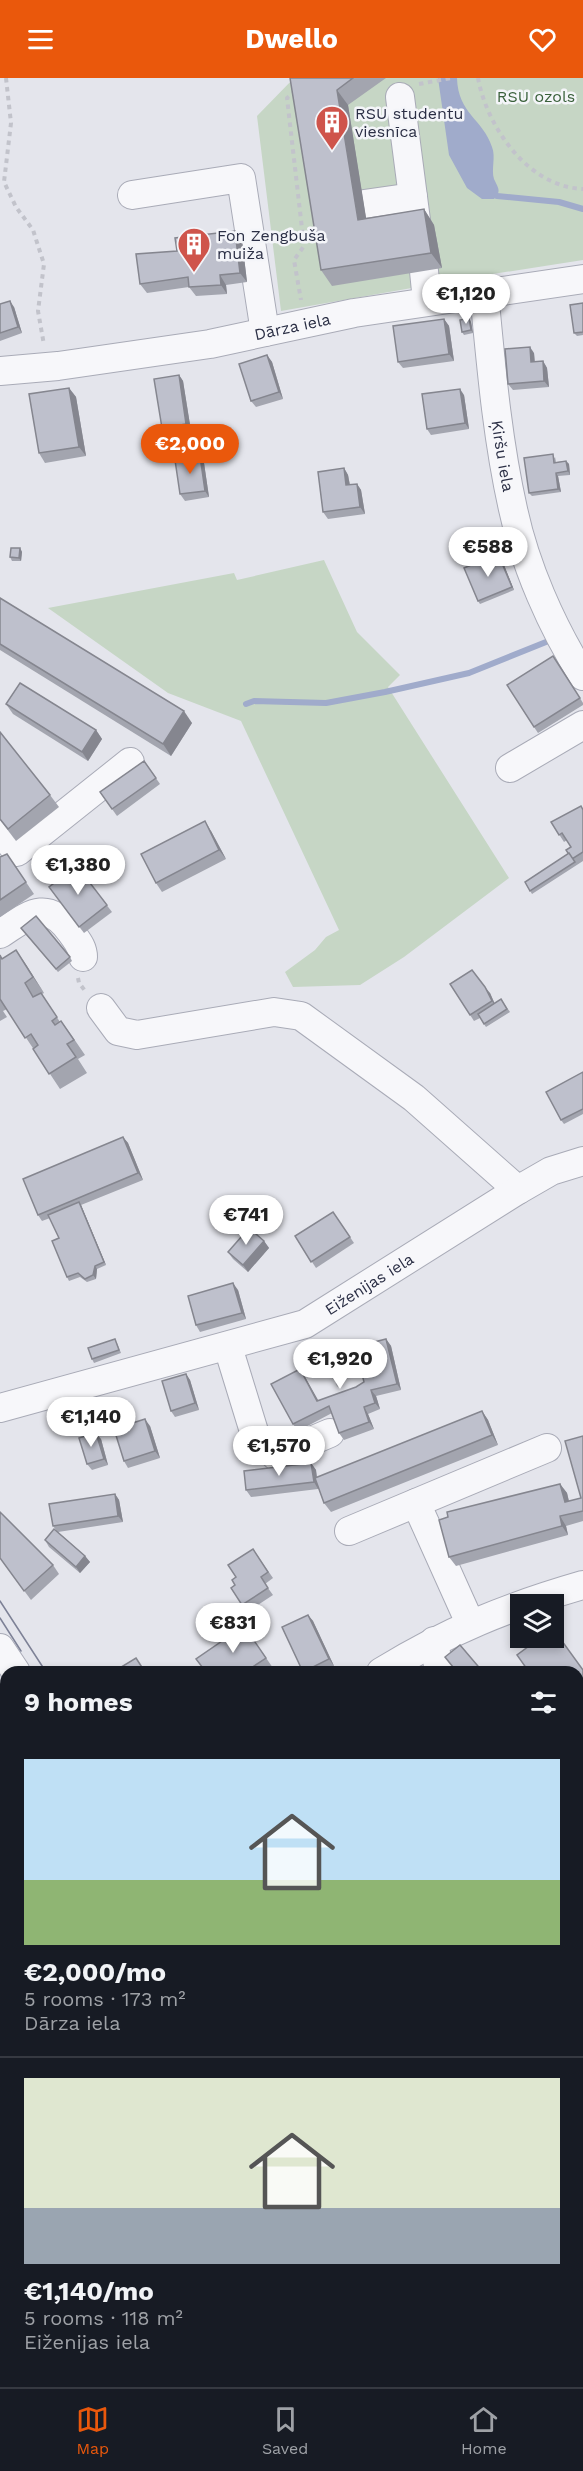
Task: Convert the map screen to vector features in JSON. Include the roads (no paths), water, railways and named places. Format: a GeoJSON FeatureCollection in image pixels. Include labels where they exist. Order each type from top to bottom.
{"type":"FeatureCollection","features":[{"type":"Feature","properties":{"kind":"street"},"geometry":{"type":"LineString","coordinates":[[400,97],[417,228]]}},
{"type":"Feature","properties":{"kind":"street"},"geometry":{"type":"LineString","coordinates":[[132,195],[241,178],[265,332]]}},
{"type":"Feature","properties":{"kind":"street"},"geometry":{"type":"LineString","coordinates":[[364,204],[413,197]]}},
{"type":"Feature","properties":{"kind":"street"},"geometry":{"type":"LineString","coordinates":[[424,271],[427,301]]}},
{"type":"Feature","properties":{"kind":"street","name":"Dārza iela"},"geometry":{"type":"LineString","coordinates":[[0,371],[58,366],[198,346],[354,313],[583,279]]}},
{"type":"Feature","properties":{"kind":"street","name":"Ķiršu iela"},"geometry":{"type":"LineString","coordinates":[[484,292],[496,407],[515,517],[526,555],[558,632],[583,676]]}},
{"type":"Feature","properties":{"kind":"street"},"geometry":{"type":"LineString","coordinates":[[510,768],[583,725]]}},
{"type":"Feature","properties":{"kind":"street"},"geometry":{"type":"LineString","coordinates":[[0,830],[17,852],[130,762]]}},
{"type":"Feature","properties":{"kind":"street"},"geometry":{"type":"LineString","coordinates":[[0,934],[32,913],[50,913],[62,920],[83,949],[83,957]]}},
{"type":"Feature","properties":{"kind":"street"},"geometry":{"type":"LineString","coordinates":[[101,1008],[118,1031],[136,1035],[273,1012],[301,1016],[414,1098],[518,1190]]}},
{"type":"Feature","properties":{"kind":"street","name":"Eiženijas iela"},"geometry":{"type":"LineString","coordinates":[[0,1408],[305,1324],[518,1190],[551,1171],[583,1161]]}},
{"type":"Feature","properties":{"kind":"street"},"geometry":{"type":"LineString","coordinates":[[228,1347],[256,1438],[276,1456],[330,1433]]}},
{"type":"Feature","properties":{"kind":"street"},"geometry":{"type":"LineString","coordinates":[[349,1531],[547,1448]]}},
{"type":"Feature","properties":{"kind":"street"},"geometry":{"type":"LineString","coordinates":[[416,1503],[470,1623]]}},
{"type":"Feature","properties":{"kind":"street"},"geometry":{"type":"LineString","coordinates":[[391,1666],[470,1623],[524,1602],[583,1585]]}},
{"type":"Feature","properties":{"kind":"street"},"geometry":{"type":"LineString","coordinates":[[434,1641],[439,1666]]}},
{"type":"Feature","properties":{"kind":"street"},"geometry":{"type":"LineString","coordinates":[[0,1648],[12,1666]]}},
{"type":"Feature","properties":{"kind":"water"},"geometry":{"type":"Polygon","coordinates":[[[438,78],[457,78],[458,90],[466,108],[488,137],[493,151],[493,175],[498,189],[498,194],[494,199],[482,199],[467,188],[449,155],[438,78]]]}},
{"type":"Feature","properties":{"kind":"waterway"},"geometry":{"type":"LineString","coordinates":[[497,196],[559,202],[583,209]]}},
{"type":"Feature","properties":{"kind":"waterway"},"geometry":{"type":"LineString","coordinates":[[246,704],[254,701],[326,703],[385,692],[469,673],[551,640]]}},
{"type":"Feature","properties":{"kind":"tram line"},"geometry":{"type":"LineString","coordinates":[[0,1601],[42,1666]]}},
{"type":"Feature","properties":{"kind":"tram line"},"geometry":{"type":"LineString","coordinates":[[0,1618],[21,1651]]}},
{"type":"Feature","properties":{"kind":"place","name":"RSU studentu viesnīca"},"geometry":{"type":"Point","coordinates":[332,151]}},
{"type":"Feature","properties":{"kind":"place","name":"Fon Zengbuša muiža"},"geometry":{"type":"Point","coordinates":[194,273]}},
{"type":"Feature","properties":{"kind":"park label","name":"RSU ozols"},"geometry":{"type":"Point","coordinates":[536,96]}}]}
